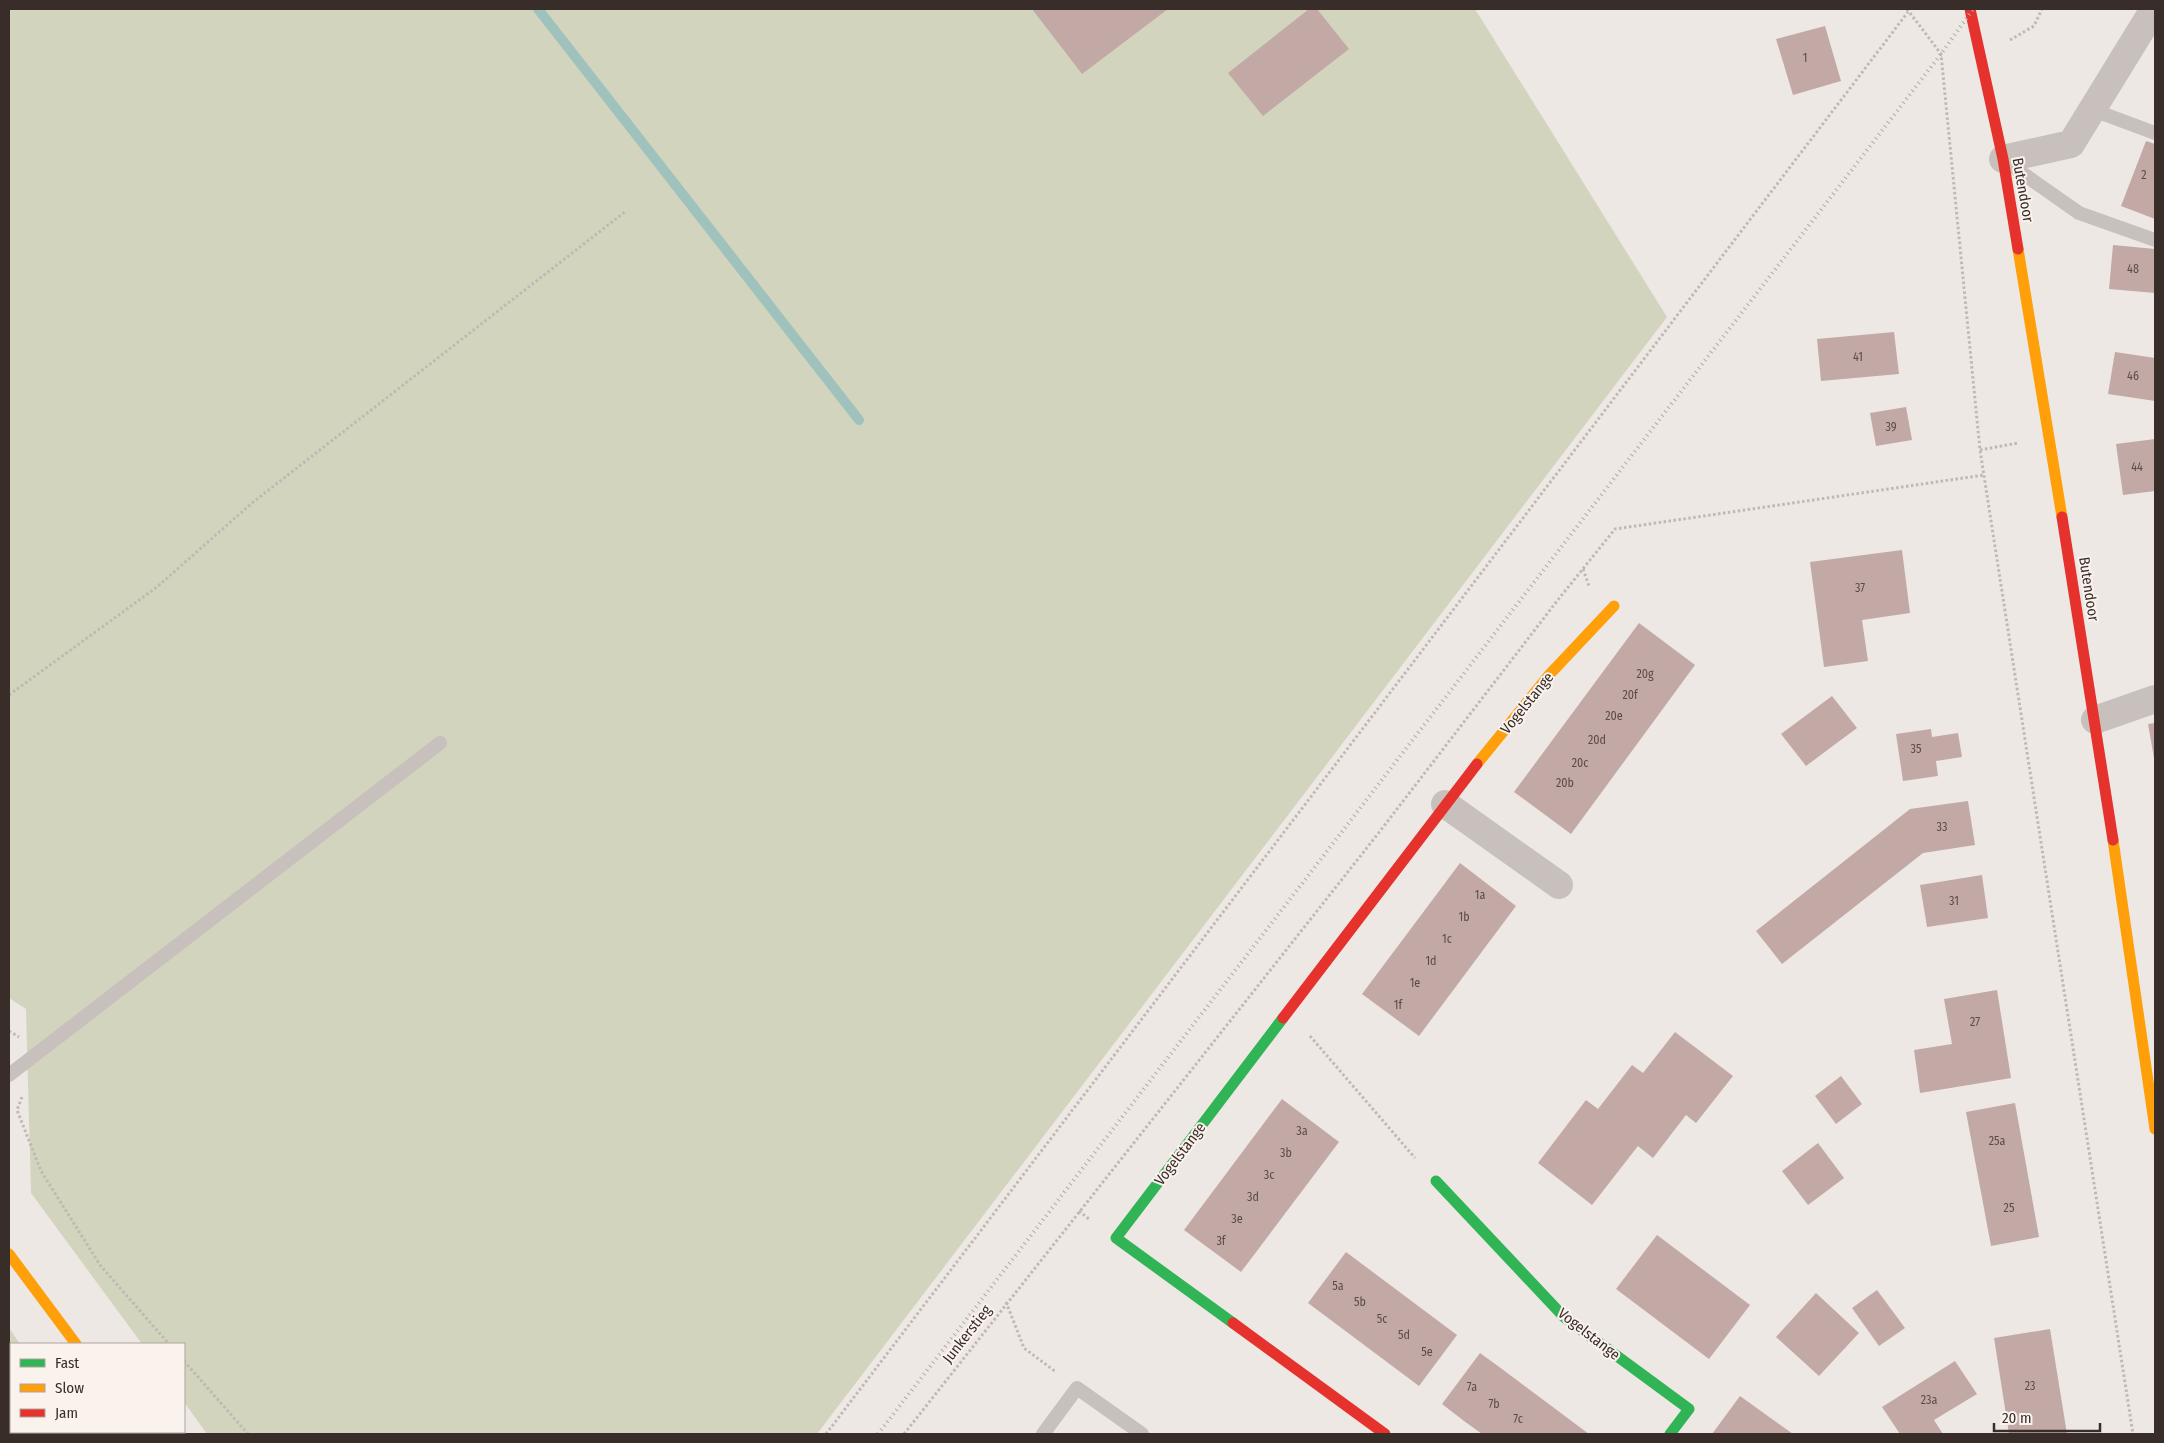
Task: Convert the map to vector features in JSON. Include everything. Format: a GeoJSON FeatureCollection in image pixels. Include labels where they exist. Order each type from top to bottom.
{"type":"FeatureCollection","features":[{"type":"Feature","properties":{"kind":"street","name":"Butendoor"},"geometry":{"type":"LineString","coordinates":[[1970,9],[2003,160],[2095,720],[2155,1129]]}},
{"type":"Feature","properties":{"kind":"street"},"geometry":{"type":"LineString","coordinates":[[2003,160],[2072,144],[2154,9]]}},
{"type":"Feature","properties":{"kind":"street","name":"Vogelstange"},"geometry":{"type":"LineString","coordinates":[[1385,1434],[1116,1238],[1445,804],[1549,675],[1614,606]]}},
{"type":"Feature","properties":{"kind":"street"},"geometry":{"type":"LineString","coordinates":[[2095,720],[2155,700]]}},
{"type":"Feature","properties":{"kind":"street"},"geometry":{"type":"LineString","coordinates":[[1445,804],[1559,885]]}},
{"type":"Feature","properties":{"kind":"street","name":"Vogelstange"},"geometry":{"type":"LineString","coordinates":[[1436,1182],[1564,1317],[1689,1409],[1670,1434]]}},
{"type":"Feature","properties":{"kind":"street"},"geometry":{"type":"LineString","coordinates":[[9,1254],[75,1343]]}},
{"type":"Feature","properties":{"kind":"lane"},"geometry":{"type":"LineString","coordinates":[[2092,110],[2155,133]]}},
{"type":"Feature","properties":{"kind":"lane"},"geometry":{"type":"LineString","coordinates":[[2003,160],[2079,213],[2155,240]]}},
{"type":"Feature","properties":{"kind":"lane"},"geometry":{"type":"LineString","coordinates":[[9,1075],[440,743]]}},
{"type":"Feature","properties":{"kind":"lane"},"geometry":{"type":"LineString","coordinates":[[1043,1434],[1077,1388],[1142,1434]]}},
{"type":"Feature","properties":{"kind":"path"},"geometry":{"type":"LineString","coordinates":[[1980,57],[2034,26],[2042,9]]}},
{"type":"Feature","properties":{"kind":"path"},"geometry":{"type":"LineString","coordinates":[[826,1434],[1908,10],[1941,54],[1980,450],[2010,628],[2133,1434]]}},
{"type":"Feature","properties":{"kind":"path"},"geometry":{"type":"LineString","coordinates":[[9,695],[157,587],[252,503],[626,210]]}},
{"type":"Feature","properties":{"kind":"path"},"geometry":{"type":"LineString","coordinates":[[1288,1011],[1436,1182]]}},
{"type":"Feature","properties":{"kind":"path"},"geometry":{"type":"LineString","coordinates":[[9,1031],[41,1050],[17,1110],[42,1170],[100,1265],[168,1343]]}},
{"type":"Feature","properties":{"kind":"path","name":"Junkerstieg"},"geometry":{"type":"LineString","coordinates":[[904,1434],[1049,1248]]}},
{"type":"Feature","properties":{"kind":"path"},"geometry":{"type":"LineString","coordinates":[[1006,1302],[1024,1348],[1077,1388]]}},
{"type":"Feature","properties":{"kind":"path"},"geometry":{"type":"LineString","coordinates":[[185,1362],[248,1434]]}},
{"type":"Feature","properties":{"kind":"green space"},"geometry":{"type":"Polygon","coordinates":[[[9,9],[1475,9],[1667,317],[817,1434],[207,1434],[185,1403],[185,1343],[141,1343],[31,1193],[26,1009],[9,998],[9,9]]]}},
{"type":"Feature","properties":{"kind":"green space"},"geometry":{"type":"Polygon","coordinates":[[[9,1328],[19,1343],[10,1343],[9,1377],[9,1328]]]}},
{"type":"Feature","properties":{"kind":"building"},"geometry":{"type":"Polygon","coordinates":[[[1032,9],[1168,9],[1082,74],[1032,9]]]}},
{"type":"Feature","properties":{"kind":"building"},"geometry":{"type":"Polygon","coordinates":[[[1309,9],[1317,9],[1349,49],[1263,116],[1228,73],[1309,9]]]}},
{"type":"Feature","properties":{"kind":"building"},"geometry":{"type":"Polygon","coordinates":[[[1825,26],[1841,81],[1793,95],[1776,39],[1825,26]]]}},
{"type":"Feature","properties":{"kind":"building"},"geometry":{"type":"Polygon","coordinates":[[[2146,141],[2155,144],[2155,219],[2121,206],[2146,141]]]}},
{"type":"Feature","properties":{"kind":"building"},"geometry":{"type":"Polygon","coordinates":[[[2113,245],[2155,249],[2155,293],[2109,289],[2113,245]]]}},
{"type":"Feature","properties":{"kind":"building"},"geometry":{"type":"Polygon","coordinates":[[[1894,332],[1899,374],[1821,381],[1817,339],[1894,332]]]}},
{"type":"Feature","properties":{"kind":"building"},"geometry":{"type":"Polygon","coordinates":[[[2115,352],[2155,358],[2155,401],[2108,394],[2115,352]]]}},
{"type":"Feature","properties":{"kind":"building"},"geometry":{"type":"Polygon","coordinates":[[[1906,407],[1912,440],[1876,446],[1870,413],[1906,407]]]}},
{"type":"Feature","properties":{"kind":"building"},"geometry":{"type":"Polygon","coordinates":[[[2155,439],[2155,491],[2123,495],[2116,444],[2155,439]]]}},
{"type":"Feature","properties":{"kind":"building"},"geometry":{"type":"Polygon","coordinates":[[[1902,550],[1910,613],[1862,620],[1868,661],[1824,667],[1810,562],[1902,550]]]}},
{"type":"Feature","properties":{"kind":"building"},"geometry":{"type":"Polygon","coordinates":[[[1639,623],[1695,665],[1571,834],[1514,792],[1639,623]]]}},
{"type":"Feature","properties":{"kind":"building"},"geometry":{"type":"Polygon","coordinates":[[[1832,696],[1857,728],[1806,766],[1781,734],[1832,696]]]}},
{"type":"Feature","properties":{"kind":"building"},"geometry":{"type":"Polygon","coordinates":[[[2155,723],[2155,757],[2154,758],[2148,724],[2155,723]]]}},
{"type":"Feature","properties":{"kind":"building"},"geometry":{"type":"Polygon","coordinates":[[[1931,729],[1932,737],[1958,733],[1962,757],[1936,761],[1938,776],[1903,781],[1896,734],[1931,729]]]}},
{"type":"Feature","properties":{"kind":"building"},"geometry":{"type":"Polygon","coordinates":[[[1968,801],[1975,845],[1923,853],[1782,964],[1756,931],[1910,809],[1968,801]]]}},
{"type":"Feature","properties":{"kind":"building"},"geometry":{"type":"Polygon","coordinates":[[[1460,863],[1516,906],[1419,1036],[1362,994],[1460,863]]]}},
{"type":"Feature","properties":{"kind":"building"},"geometry":{"type":"Polygon","coordinates":[[[1982,875],[1988,918],[1927,927],[1920,885],[1982,875]]]}},
{"type":"Feature","properties":{"kind":"building"},"geometry":{"type":"Polygon","coordinates":[[[1997,990],[2011,1078],[1920,1093],[1914,1050],[1952,1044],[1944,999],[1997,990]]]}},
{"type":"Feature","properties":{"kind":"building"},"geometry":{"type":"Polygon","coordinates":[[[1675,1032],[1733,1076],[1696,1123],[1686,1115],[1653,1158],[1638,1146],[1592,1205],[1538,1163],[1586,1100],[1598,1109],[1632,1065],[1643,1073],[1675,1032]]]}},
{"type":"Feature","properties":{"kind":"building"},"geometry":{"type":"Polygon","coordinates":[[[1841,1076],[1862,1104],[1836,1124],[1815,1096],[1841,1076]]]}},
{"type":"Feature","properties":{"kind":"building"},"geometry":{"type":"Polygon","coordinates":[[[1282,1099],[1339,1142],[1241,1272],[1184,1230],[1282,1099]]]}},
{"type":"Feature","properties":{"kind":"building"},"geometry":{"type":"Polygon","coordinates":[[[2015,1103],[2039,1237],[1991,1246],[1966,1112],[2015,1103]]]}},
{"type":"Feature","properties":{"kind":"building"},"geometry":{"type":"Polygon","coordinates":[[[1818,1143],[1844,1178],[1808,1205],[1782,1171],[1818,1143]]]}},
{"type":"Feature","properties":{"kind":"building"},"geometry":{"type":"Polygon","coordinates":[[[1657,1235],[1750,1305],[1709,1359],[1616,1289],[1657,1235]]]}},
{"type":"Feature","properties":{"kind":"building"},"geometry":{"type":"Polygon","coordinates":[[[1346,1252],[1457,1335],[1419,1386],[1308,1303],[1346,1252]]]}},
{"type":"Feature","properties":{"kind":"building"},"geometry":{"type":"Polygon","coordinates":[[[1877,1290],[1905,1328],[1879,1346],[1852,1308],[1877,1290]]]}},
{"type":"Feature","properties":{"kind":"building"},"geometry":{"type":"Polygon","coordinates":[[[1816,1293],[1859,1333],[1819,1376],[1776,1337],[1816,1293]]]}},
{"type":"Feature","properties":{"kind":"building"},"geometry":{"type":"Polygon","coordinates":[[[2050,1329],[2067,1434],[2009,1434],[1994,1338],[2050,1329]]]}},
{"type":"Feature","properties":{"kind":"building"},"geometry":{"type":"Polygon","coordinates":[[[1480,1353],[1589,1434],[1482,1434],[1464,1421],[1442,1404],[1480,1353]]]}},
{"type":"Feature","properties":{"kind":"building"},"geometry":{"type":"Polygon","coordinates":[[[1955,1361],[1977,1394],[1934,1420],[1943,1434],[1900,1434],[1882,1407],[1955,1361]]]}},
{"type":"Feature","properties":{"kind":"building"},"geometry":{"type":"Polygon","coordinates":[[[1740,1396],[1793,1434],[1712,1434],[1740,1396]]]}},
{"type":"Feature","properties":{"kind":"waterway"},"geometry":{"type":"LineString","coordinates":[[538,9],[859,420]]}},
{"type":"Feature","properties":{"kind":"railway"},"geometry":{"type":"LineString","coordinates":[[878,1434],[1941,54],[1973,9]]}},
{"type":"Feature","properties":{"kind":"traffic: fast"},"geometry":{"type":"LineString","coordinates":[[1233,1323],[1116,1238],[1283,1018]]}},
{"type":"Feature","properties":{"kind":"traffic: fast"},"geometry":{"type":"LineString","coordinates":[[1436,1181],[1564,1317],[1689,1409],[1670,1434]]}},
{"type":"Feature","properties":{"kind":"traffic: slow"},"geometry":{"type":"LineString","coordinates":[[2018,249],[2062,517]]}},
{"type":"Feature","properties":{"kind":"traffic: slow"},"geometry":{"type":"LineString","coordinates":[[1477,764],[1549,675],[1614,606]]}},
{"type":"Feature","properties":{"kind":"traffic: slow"},"geometry":{"type":"LineString","coordinates":[[2113,840],[2155,1129]]}},
{"type":"Feature","properties":{"kind":"traffic: slow"},"geometry":{"type":"LineString","coordinates":[[9,1254],[75,1343]]}},
{"type":"Feature","properties":{"kind":"traffic: jam"},"geometry":{"type":"LineString","coordinates":[[1970,9],[2003,159],[2018,249]]}},
{"type":"Feature","properties":{"kind":"traffic: jam"},"geometry":{"type":"LineString","coordinates":[[2062,517],[2113,840]]}},
{"type":"Feature","properties":{"kind":"traffic: jam"},"geometry":{"type":"LineString","coordinates":[[1283,1018],[1477,764]]}},
{"type":"Feature","properties":{"kind":"traffic: jam"},"geometry":{"type":"LineString","coordinates":[[1233,1323],[1385,1434]]}}]}
